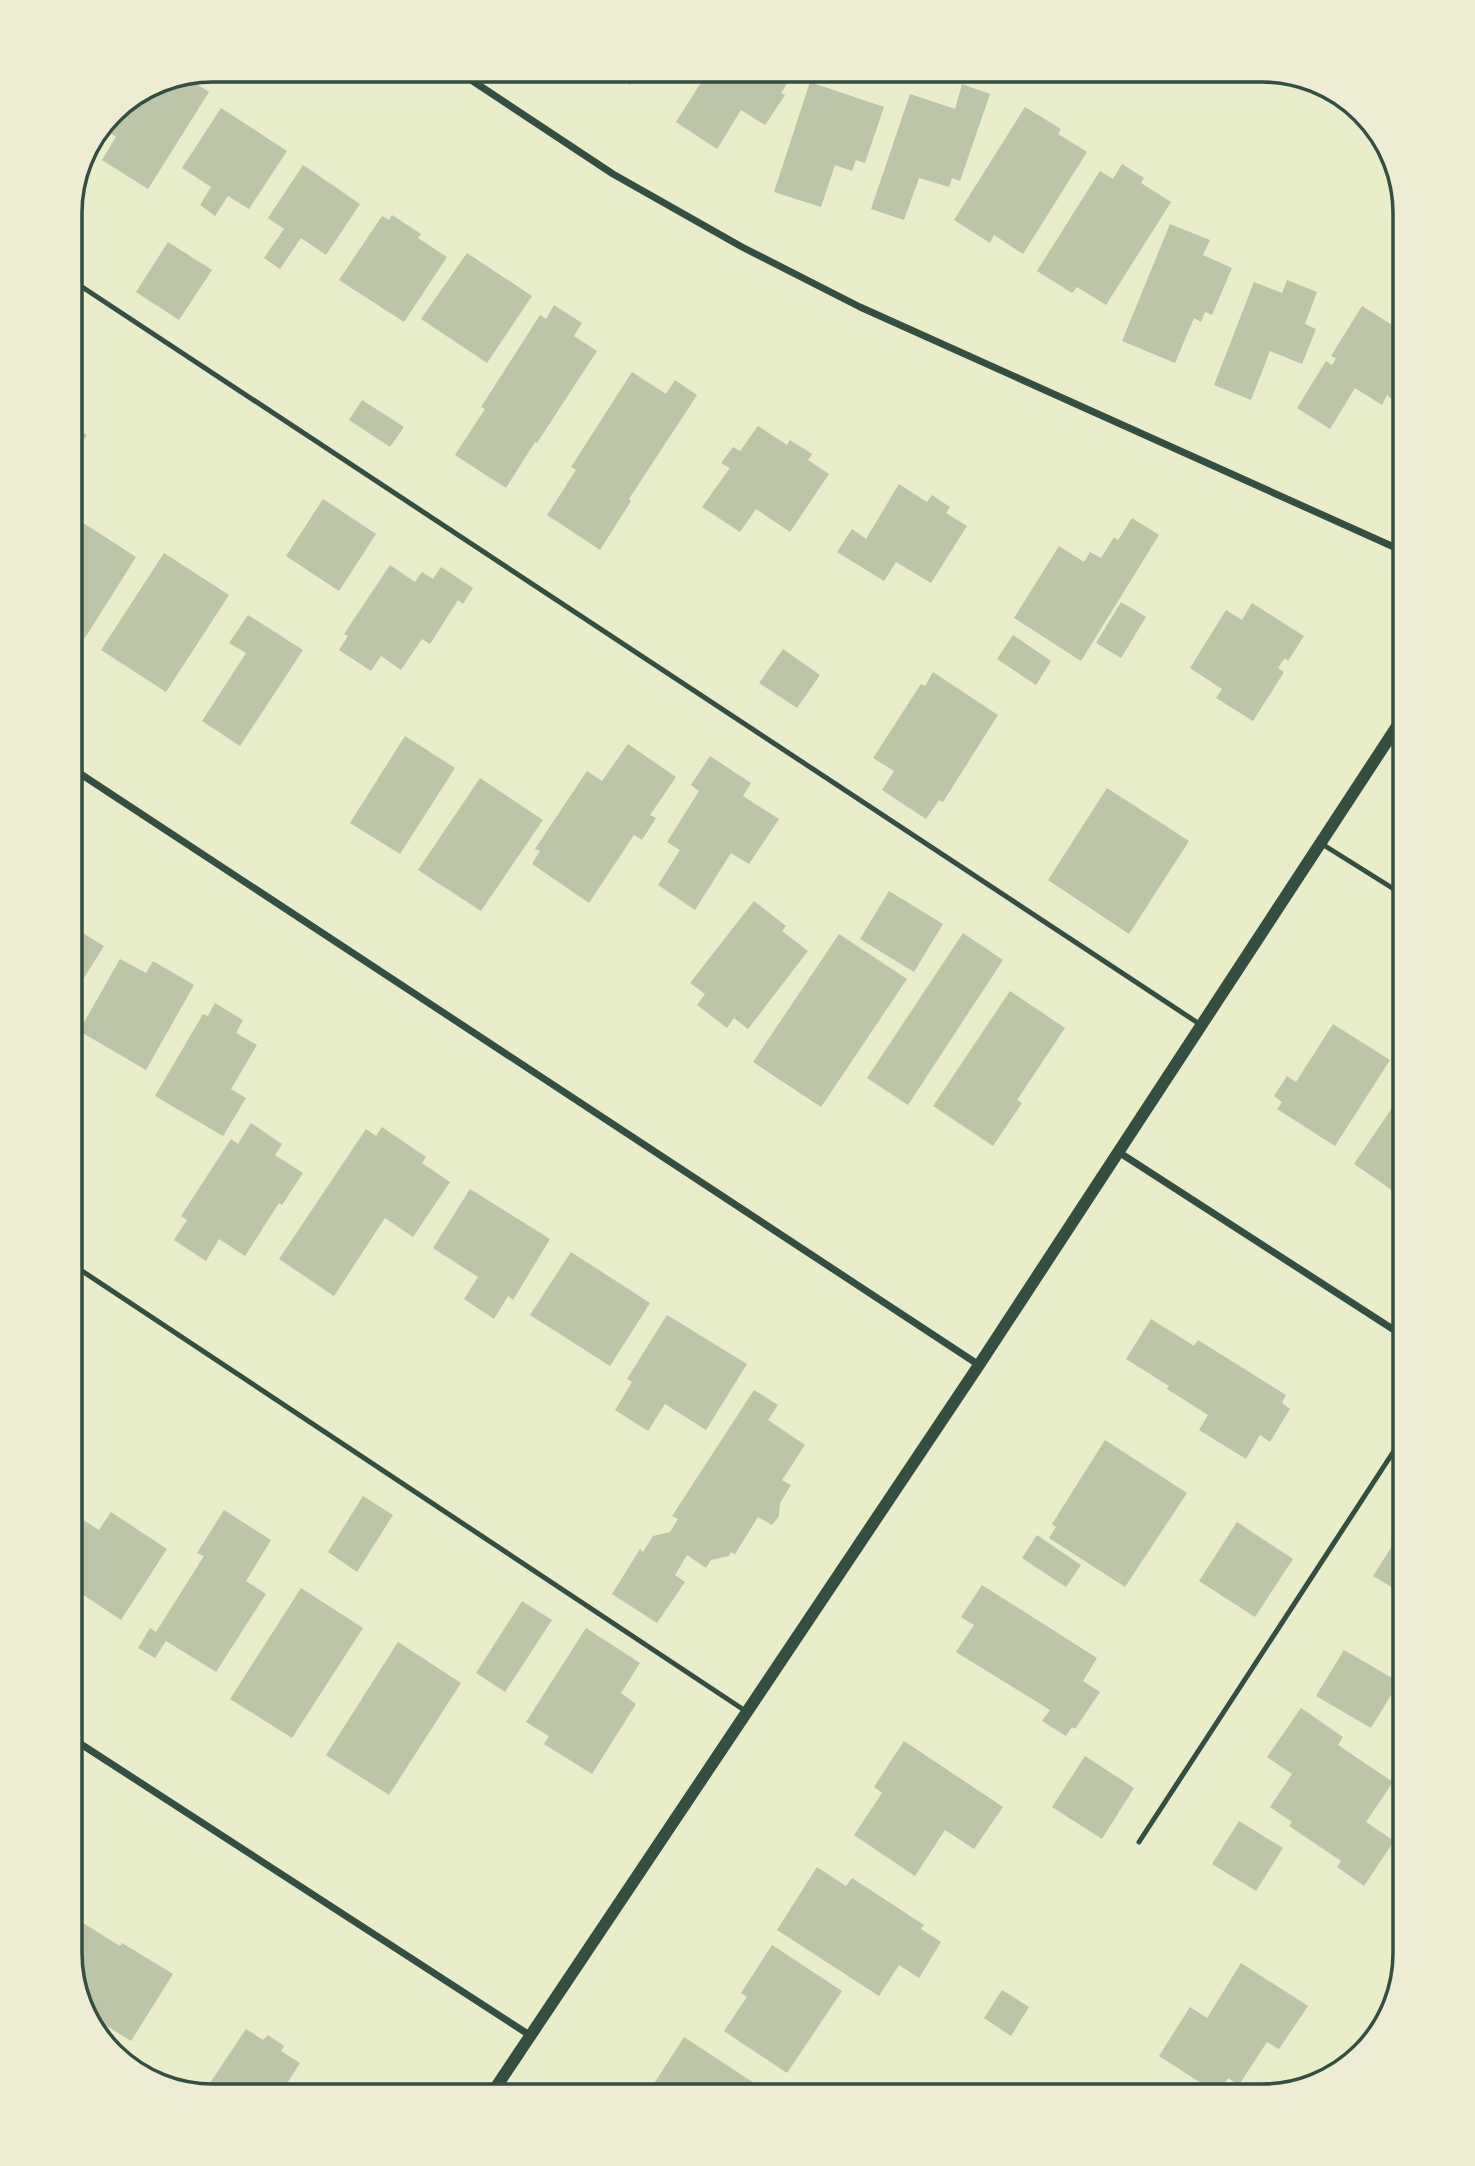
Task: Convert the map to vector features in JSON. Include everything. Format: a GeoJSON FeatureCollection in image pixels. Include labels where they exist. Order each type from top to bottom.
{"type":"FeatureCollection","features":[{"type":"Feature","properties":{"kind":"street"},"geometry":{"type":"LineString","coordinates":[[476,83],[613,174],[742,247],[849,302],[1393,547]]}},
{"type":"Feature","properties":{"kind":"street"},"geometry":{"type":"LineString","coordinates":[[499,2083],[979,1365],[1393,732]]}},
{"type":"Feature","properties":{"kind":"street"},"geometry":{"type":"LineString","coordinates":[[83,775],[979,1365]]}},
{"type":"Feature","properties":{"kind":"street"},"geometry":{"type":"LineString","coordinates":[[1118,1152],[1393,1329]]}},
{"type":"Feature","properties":{"kind":"street"},"geometry":{"type":"LineString","coordinates":[[82,1745],[531,2036]]}},
{"type":"Feature","properties":{"kind":"lane"},"geometry":{"type":"LineString","coordinates":[[83,288],[1201,1025]]}},
{"type":"Feature","properties":{"kind":"lane"},"geometry":{"type":"LineString","coordinates":[[1319,842],[1393,888]]}},
{"type":"Feature","properties":{"kind":"lane"},"geometry":{"type":"LineString","coordinates":[[82,1271],[747,1712]]}},
{"type":"Feature","properties":{"kind":"lane"},"geometry":{"type":"LineString","coordinates":[[1139,1842],[1393,1452]]}},
{"type":"Feature","properties":{"kind":"building"},"geometry":{"type":"Polygon","coordinates":[[[701,83],[788,83],[781,93],[785,95],[765,125],[741,110],[717,149],[676,122],[701,83]]]}},
{"type":"Feature","properties":{"kind":"building"},"geometry":{"type":"Polygon","coordinates":[[[810,83],[884,107],[865,163],[856,160],[852,171],[835,165],[821,207],[774,192],[810,83]]]}},
{"type":"Feature","properties":{"kind":"building"},"geometry":{"type":"Polygon","coordinates":[[[197,84],[209,92],[148,189],[102,160],[116,137],[110,133],[127,115],[140,104],[163,92],[197,84]]]}},
{"type":"Feature","properties":{"kind":"building"},"geometry":{"type":"Polygon","coordinates":[[[962,84],[990,94],[960,181],[952,178],[949,187],[919,178],[904,220],[871,209],[910,94],[955,109],[962,84]]]}},
{"type":"Feature","properties":{"kind":"building"},"geometry":{"type":"Polygon","coordinates":[[[1025,107],[1061,129],[1058,134],[1087,152],[1023,254],[994,235],[990,243],[954,220],[1025,107]]]}},
{"type":"Feature","properties":{"kind":"building"},"geometry":{"type":"Polygon","coordinates":[[[221,108],[287,151],[249,209],[228,196],[215,216],[200,205],[211,187],[182,168],[221,108]]]}},
{"type":"Feature","properties":{"kind":"building"},"geometry":{"type":"Polygon","coordinates":[[[1122,164],[1144,178],[1141,183],[1171,202],[1106,305],[1077,287],[1072,293],[1037,271],[1100,171],[1113,179],[1122,164]]]}},
{"type":"Feature","properties":{"kind":"building"},"geometry":{"type":"Polygon","coordinates":[[[303,165],[360,204],[326,255],[301,238],[280,269],[264,258],[284,229],[268,218],[303,165]]]}},
{"type":"Feature","properties":{"kind":"building"},"geometry":{"type":"Polygon","coordinates":[[[392,215],[421,234],[418,238],[447,257],[404,322],[339,280],[382,216],[389,220],[392,215]]]}},
{"type":"Feature","properties":{"kind":"building"},"geometry":{"type":"Polygon","coordinates":[[[1170,224],[1210,240],[1203,255],[1232,268],[1212,315],[1205,312],[1201,322],[1194,318],[1175,363],[1122,341],[1170,224]]]}},
{"type":"Feature","properties":{"kind":"building"},"geometry":{"type":"Polygon","coordinates":[[[168,242],[212,270],[179,320],[136,292],[168,242]]]}},
{"type":"Feature","properties":{"kind":"building"},"geometry":{"type":"Polygon","coordinates":[[[467,253],[532,296],[487,363],[421,319],[467,253]]]}},
{"type":"Feature","properties":{"kind":"building"},"geometry":{"type":"Polygon","coordinates":[[[1287,280],[1317,292],[1305,324],[1316,329],[1302,364],[1270,351],[1251,400],[1214,385],[1254,282],[1282,293],[1287,280]]]}},
{"type":"Feature","properties":{"kind":"building"},"geometry":{"type":"Polygon","coordinates":[[[554,305],[582,323],[574,336],[597,351],[506,488],[455,455],[485,409],[481,407],[540,315],[546,319],[554,305]]]}},
{"type":"Feature","properties":{"kind":"building"},"geometry":{"type":"Polygon","coordinates":[[[1362,306],[1393,325],[1393,400],[1387,395],[1382,405],[1355,388],[1330,429],[1297,408],[1326,361],[1332,365],[1336,358],[1331,356],[1362,306]]]}},
{"type":"Feature","properties":{"kind":"building"},"geometry":{"type":"Polygon","coordinates":[[[632,372],[666,394],[675,380],[697,395],[629,499],[631,501],[600,550],[547,515],[576,470],[571,467],[632,372]]]}},
{"type":"Feature","properties":{"kind":"building"},"geometry":{"type":"Polygon","coordinates":[[[362,400],[404,427],[390,447],[349,420],[362,400]]]}},
{"type":"Feature","properties":{"kind":"building"},"geometry":{"type":"Polygon","coordinates":[[[758,426],[787,445],[790,440],[812,454],[808,460],[829,474],[790,532],[756,509],[740,532],[702,507],[730,468],[721,463],[733,447],[740,451],[758,426]]]}},
{"type":"Feature","properties":{"kind":"building"},"geometry":{"type":"Polygon","coordinates":[[[899,484],[927,502],[932,495],[950,507],[946,513],[967,526],[931,583],[896,562],[884,581],[837,552],[852,529],[866,539],[899,484]]]}},
{"type":"Feature","properties":{"kind":"building"},"geometry":{"type":"Polygon","coordinates":[[[323,499],[376,534],[339,591],[286,556],[323,499]]]}},
{"type":"Feature","properties":{"kind":"building"},"geometry":{"type":"Polygon","coordinates":[[[1132,518],[1159,535],[1081,661],[1014,618],[1059,546],[1084,562],[1090,552],[1101,558],[1114,537],[1118,540],[1132,518]]]}},
{"type":"Feature","properties":{"kind":"building"},"geometry":{"type":"Polygon","coordinates":[[[83,523],[136,557],[85,638],[83,637],[83,523]]]}},
{"type":"Feature","properties":{"kind":"building"},"geometry":{"type":"Polygon","coordinates":[[[164,553],[229,595],[166,692],[101,650],[164,553]]]}},
{"type":"Feature","properties":{"kind":"building"},"geometry":{"type":"Polygon","coordinates":[[[390,565],[415,582],[422,572],[433,579],[441,567],[473,588],[463,604],[458,600],[430,644],[422,639],[401,670],[381,656],[371,671],[339,650],[348,636],[344,634],[390,565]]]}},
{"type":"Feature","properties":{"kind":"building"},"geometry":{"type":"Polygon","coordinates":[[[1121,602],[1146,617],[1121,658],[1096,643],[1121,602]]]}},
{"type":"Feature","properties":{"kind":"building"},"geometry":{"type":"Polygon","coordinates":[[[1252,603],[1304,636],[1288,661],[1285,658],[1278,668],[1284,672],[1253,721],[1216,698],[1222,689],[1190,668],[1226,610],[1242,620],[1252,603]]]}},
{"type":"Feature","properties":{"kind":"building"},"geometry":{"type":"Polygon","coordinates":[[[248,615],[303,650],[240,746],[202,721],[246,653],[229,643],[248,615]]]}},
{"type":"Feature","properties":{"kind":"building"},"geometry":{"type":"Polygon","coordinates":[[[1013,635],[1051,661],[1036,685],[997,659],[1013,635]]]}},
{"type":"Feature","properties":{"kind":"building"},"geometry":{"type":"Polygon","coordinates":[[[783,649],[820,675],[797,708],[759,683],[783,649]]]}},
{"type":"Feature","properties":{"kind":"building"},"geometry":{"type":"Polygon","coordinates":[[[933,672],[998,715],[943,802],[939,800],[926,819],[882,790],[894,771],[873,758],[921,684],[925,686],[933,672]]]}},
{"type":"Feature","properties":{"kind":"building"},"geometry":{"type":"Polygon","coordinates":[[[405,736],[455,768],[400,854],[350,823],[405,736]]]}},
{"type":"Feature","properties":{"kind":"building"},"geometry":{"type":"Polygon","coordinates":[[[628,744],[676,777],[650,815],[656,818],[642,840],[634,835],[589,903],[532,864],[540,851],[535,849],[587,771],[602,781],[628,744]]]}},
{"type":"Feature","properties":{"kind":"building"},"geometry":{"type":"Polygon","coordinates":[[[710,756],[751,783],[743,796],[779,819],[749,864],[731,853],[695,910],[658,885],[680,850],[667,842],[699,791],[691,785],[710,756]]]}},
{"type":"Feature","properties":{"kind":"building"},"geometry":{"type":"Polygon","coordinates":[[[480,778],[543,820],[481,911],[418,870],[480,778]]]}},
{"type":"Feature","properties":{"kind":"building"},"geometry":{"type":"Polygon","coordinates":[[[1107,788],[1189,841],[1129,934],[1048,880],[1107,788]]]}},
{"type":"Feature","properties":{"kind":"building"},"geometry":{"type":"Polygon","coordinates":[[[889,891],[943,924],[914,972],[860,939],[889,891]]]}},
{"type":"Feature","properties":{"kind":"building"},"geometry":{"type":"Polygon","coordinates":[[[754,901],[786,926],[782,931],[808,951],[748,1029],[734,1018],[727,1028],[697,1005],[705,994],[690,983],[754,901]]]}},
{"type":"Feature","properties":{"kind":"building"},"geometry":{"type":"Polygon","coordinates":[[[83,933],[104,946],[83,980],[83,933]]]}},
{"type":"Feature","properties":{"kind":"building"},"geometry":{"type":"Polygon","coordinates":[[[963,933],[1003,960],[908,1105],[867,1078],[963,933]]]}},
{"type":"Feature","properties":{"kind":"building"},"geometry":{"type":"Polygon","coordinates":[[[839,934],[907,979],[821,1107],[753,1062],[839,934]]]}},
{"type":"Feature","properties":{"kind":"building"},"geometry":{"type":"Polygon","coordinates":[[[120,959],[146,973],[153,961],[194,985],[146,1070],[83,1033],[83,1025],[120,959]]]}},
{"type":"Feature","properties":{"kind":"building"},"geometry":{"type":"Polygon","coordinates":[[[1010,991],[1065,1028],[1017,1100],[1022,1103],[993,1146],[933,1106],[1010,991]]]}},
{"type":"Feature","properties":{"kind":"building"},"geometry":{"type":"Polygon","coordinates":[[[215,1003],[243,1020],[236,1033],[257,1045],[231,1089],[246,1098],[223,1136],[155,1096],[203,1014],[208,1016],[215,1003]]]}},
{"type":"Feature","properties":{"kind":"building"},"geometry":{"type":"Polygon","coordinates":[[[1333,1024],[1390,1060],[1335,1146],[1277,1109],[1282,1102],[1274,1096],[1287,1076],[1296,1082],[1333,1024]]]}},
{"type":"Feature","properties":{"kind":"building"},"geometry":{"type":"Polygon","coordinates":[[[1393,1109],[1393,1191],[1354,1164],[1393,1109]]]}},
{"type":"Feature","properties":{"kind":"building"},"geometry":{"type":"Polygon","coordinates":[[[251,1123],[282,1144],[275,1155],[303,1173],[282,1205],[279,1203],[245,1256],[219,1239],[206,1261],[174,1240],[187,1220],[181,1216],[231,1139],[238,1144],[251,1123]]]}},
{"type":"Feature","properties":{"kind":"building"},"geometry":{"type":"Polygon","coordinates":[[[382,1127],[426,1157],[422,1163],[450,1182],[413,1237],[385,1218],[334,1296],[279,1259],[366,1129],[376,1136],[382,1127]]]}},
{"type":"Feature","properties":{"kind":"building"},"geometry":{"type":"Polygon","coordinates":[[[470,1189],[550,1239],[513,1300],[508,1296],[494,1319],[464,1299],[478,1277],[433,1248],[470,1189]]]}},
{"type":"Feature","properties":{"kind":"building"},"geometry":{"type":"Polygon","coordinates":[[[571,1252],[650,1303],[610,1366],[530,1315],[571,1252]]]}},
{"type":"Feature","properties":{"kind":"building"},"geometry":{"type":"Polygon","coordinates":[[[667,1315],[747,1364],[706,1430],[665,1404],[648,1431],[615,1410],[632,1382],[627,1379],[667,1315]]]}},
{"type":"Feature","properties":{"kind":"building"},"geometry":{"type":"Polygon","coordinates":[[[1151,1319],[1194,1346],[1198,1340],[1286,1395],[1282,1403],[1290,1409],[1270,1442],[1260,1435],[1246,1459],[1199,1430],[1208,1415],[1126,1359],[1151,1319]]]}},
{"type":"Feature","properties":{"kind":"building"},"geometry":{"type":"Polygon","coordinates":[[[754,1390],[778,1405],[768,1420],[805,1445],[782,1480],[791,1485],[780,1503],[779,1516],[772,1525],[758,1517],[735,1554],[731,1552],[729,1556],[711,1560],[706,1568],[687,1555],[675,1575],[685,1582],[657,1623],[612,1594],[640,1549],[643,1552],[653,1536],[670,1532],[678,1519],[672,1516],[754,1390]]]}},
{"type":"Feature","properties":{"kind":"building"},"geometry":{"type":"Polygon","coordinates":[[[1105,1440],[1187,1493],[1125,1587],[1049,1538],[1056,1527],[1052,1524],[1105,1440]]]}},
{"type":"Feature","properties":{"kind":"building"},"geometry":{"type":"Polygon","coordinates":[[[363,1496],[393,1515],[357,1572],[328,1552],[363,1496]]]}},
{"type":"Feature","properties":{"kind":"building"},"geometry":{"type":"Polygon","coordinates":[[[224,1510],[271,1540],[246,1581],[266,1594],[216,1672],[166,1641],[155,1658],[138,1648],[150,1628],[156,1632],[204,1556],[197,1553],[224,1510]]]}},
{"type":"Feature","properties":{"kind":"building"},"geometry":{"type":"Polygon","coordinates":[[[111,1512],[167,1549],[121,1620],[82,1594],[82,1519],[99,1530],[111,1512]]]}},
{"type":"Feature","properties":{"kind":"building"},"geometry":{"type":"Polygon","coordinates":[[[1237,1522],[1293,1559],[1255,1617],[1199,1581],[1237,1522]]]}},
{"type":"Feature","properties":{"kind":"building"},"geometry":{"type":"Polygon","coordinates":[[[1037,1535],[1081,1565],[1066,1587],[1022,1558],[1037,1535]]]}},
{"type":"Feature","properties":{"kind":"building"},"geometry":{"type":"Polygon","coordinates":[[[1393,1545],[1393,1588],[1373,1576],[1393,1545]]]}},
{"type":"Feature","properties":{"kind":"building"},"geometry":{"type":"Polygon","coordinates":[[[982,1585],[1097,1658],[1083,1681],[1100,1692],[1075,1729],[1072,1727],[1066,1736],[1042,1721],[1050,1710],[956,1652],[974,1625],[961,1617],[982,1585]]]}},
{"type":"Feature","properties":{"kind":"building"},"geometry":{"type":"Polygon","coordinates":[[[301,1588],[363,1628],[292,1738],[230,1699],[301,1588]]]}},
{"type":"Feature","properties":{"kind":"building"},"geometry":{"type":"Polygon","coordinates":[[[522,1601],[552,1620],[505,1692],[476,1673],[522,1601]]]}},
{"type":"Feature","properties":{"kind":"building"},"geometry":{"type":"Polygon","coordinates":[[[586,1628],[640,1663],[621,1693],[636,1704],[592,1774],[544,1744],[549,1736],[526,1722],[586,1628]]]}},
{"type":"Feature","properties":{"kind":"building"},"geometry":{"type":"Polygon","coordinates":[[[398,1642],[461,1683],[389,1795],[326,1755],[398,1642]]]}},
{"type":"Feature","properties":{"kind":"building"},"geometry":{"type":"Polygon","coordinates":[[[1344,1650],[1393,1679],[1393,1692],[1371,1728],[1316,1696],[1344,1650]]]}},
{"type":"Feature","properties":{"kind":"building"},"geometry":{"type":"Polygon","coordinates":[[[1301,1708],[1343,1737],[1338,1745],[1393,1782],[1366,1822],[1393,1842],[1364,1886],[1337,1867],[1341,1861],[1289,1826],[1292,1822],[1270,1807],[1292,1774],[1267,1757],[1301,1708]]]}},
{"type":"Feature","properties":{"kind":"building"},"geometry":{"type":"Polygon","coordinates":[[[904,1741],[1003,1807],[974,1849],[945,1830],[915,1876],[854,1835],[882,1793],[874,1787],[904,1741]]]}},
{"type":"Feature","properties":{"kind":"building"},"geometry":{"type":"Polygon","coordinates":[[[1085,1756],[1134,1788],[1102,1839],[1052,1807],[1085,1756]]]}},
{"type":"Feature","properties":{"kind":"building"},"geometry":{"type":"Polygon","coordinates":[[[1239,1821],[1283,1848],[1256,1891],[1212,1864],[1239,1821]]]}},
{"type":"Feature","properties":{"kind":"building"},"geometry":{"type":"Polygon","coordinates":[[[817,1867],[846,1886],[852,1878],[924,1925],[921,1929],[941,1942],[919,1978],[899,1965],[879,1996],[777,1930],[817,1867]]]}},
{"type":"Feature","properties":{"kind":"building"},"geometry":{"type":"Polygon","coordinates":[[[82,1922],[173,1974],[131,2041],[104,2024],[92,2003],[83,1970],[82,1922]]]}},
{"type":"Feature","properties":{"kind":"building"},"geometry":{"type":"Polygon","coordinates":[[[772,1945],[842,1991],[787,2073],[724,2031],[747,1997],[741,1993],[772,1945]]]}},
{"type":"Feature","properties":{"kind":"building"},"geometry":{"type":"Polygon","coordinates":[[[1241,1963],[1308,2006],[1279,2049],[1267,2042],[1240,2084],[1228,2078],[1224,2084],[1202,2084],[1159,2056],[1190,2007],[1207,2018],[1241,1963]]]}},
{"type":"Feature","properties":{"kind":"building"},"geometry":{"type":"Polygon","coordinates":[[[1002,1990],[1029,2007],[1011,2036],[984,2018],[1002,1990]]]}},
{"type":"Feature","properties":{"kind":"building"},"geometry":{"type":"Polygon","coordinates":[[[246,2029],[263,2040],[268,2035],[284,2046],[281,2051],[300,2063],[287,2083],[210,2083],[246,2029]]]}},
{"type":"Feature","properties":{"kind":"building"},"geometry":{"type":"Polygon","coordinates":[[[684,2037],[755,2084],[654,2083],[684,2037]]]}}]}
